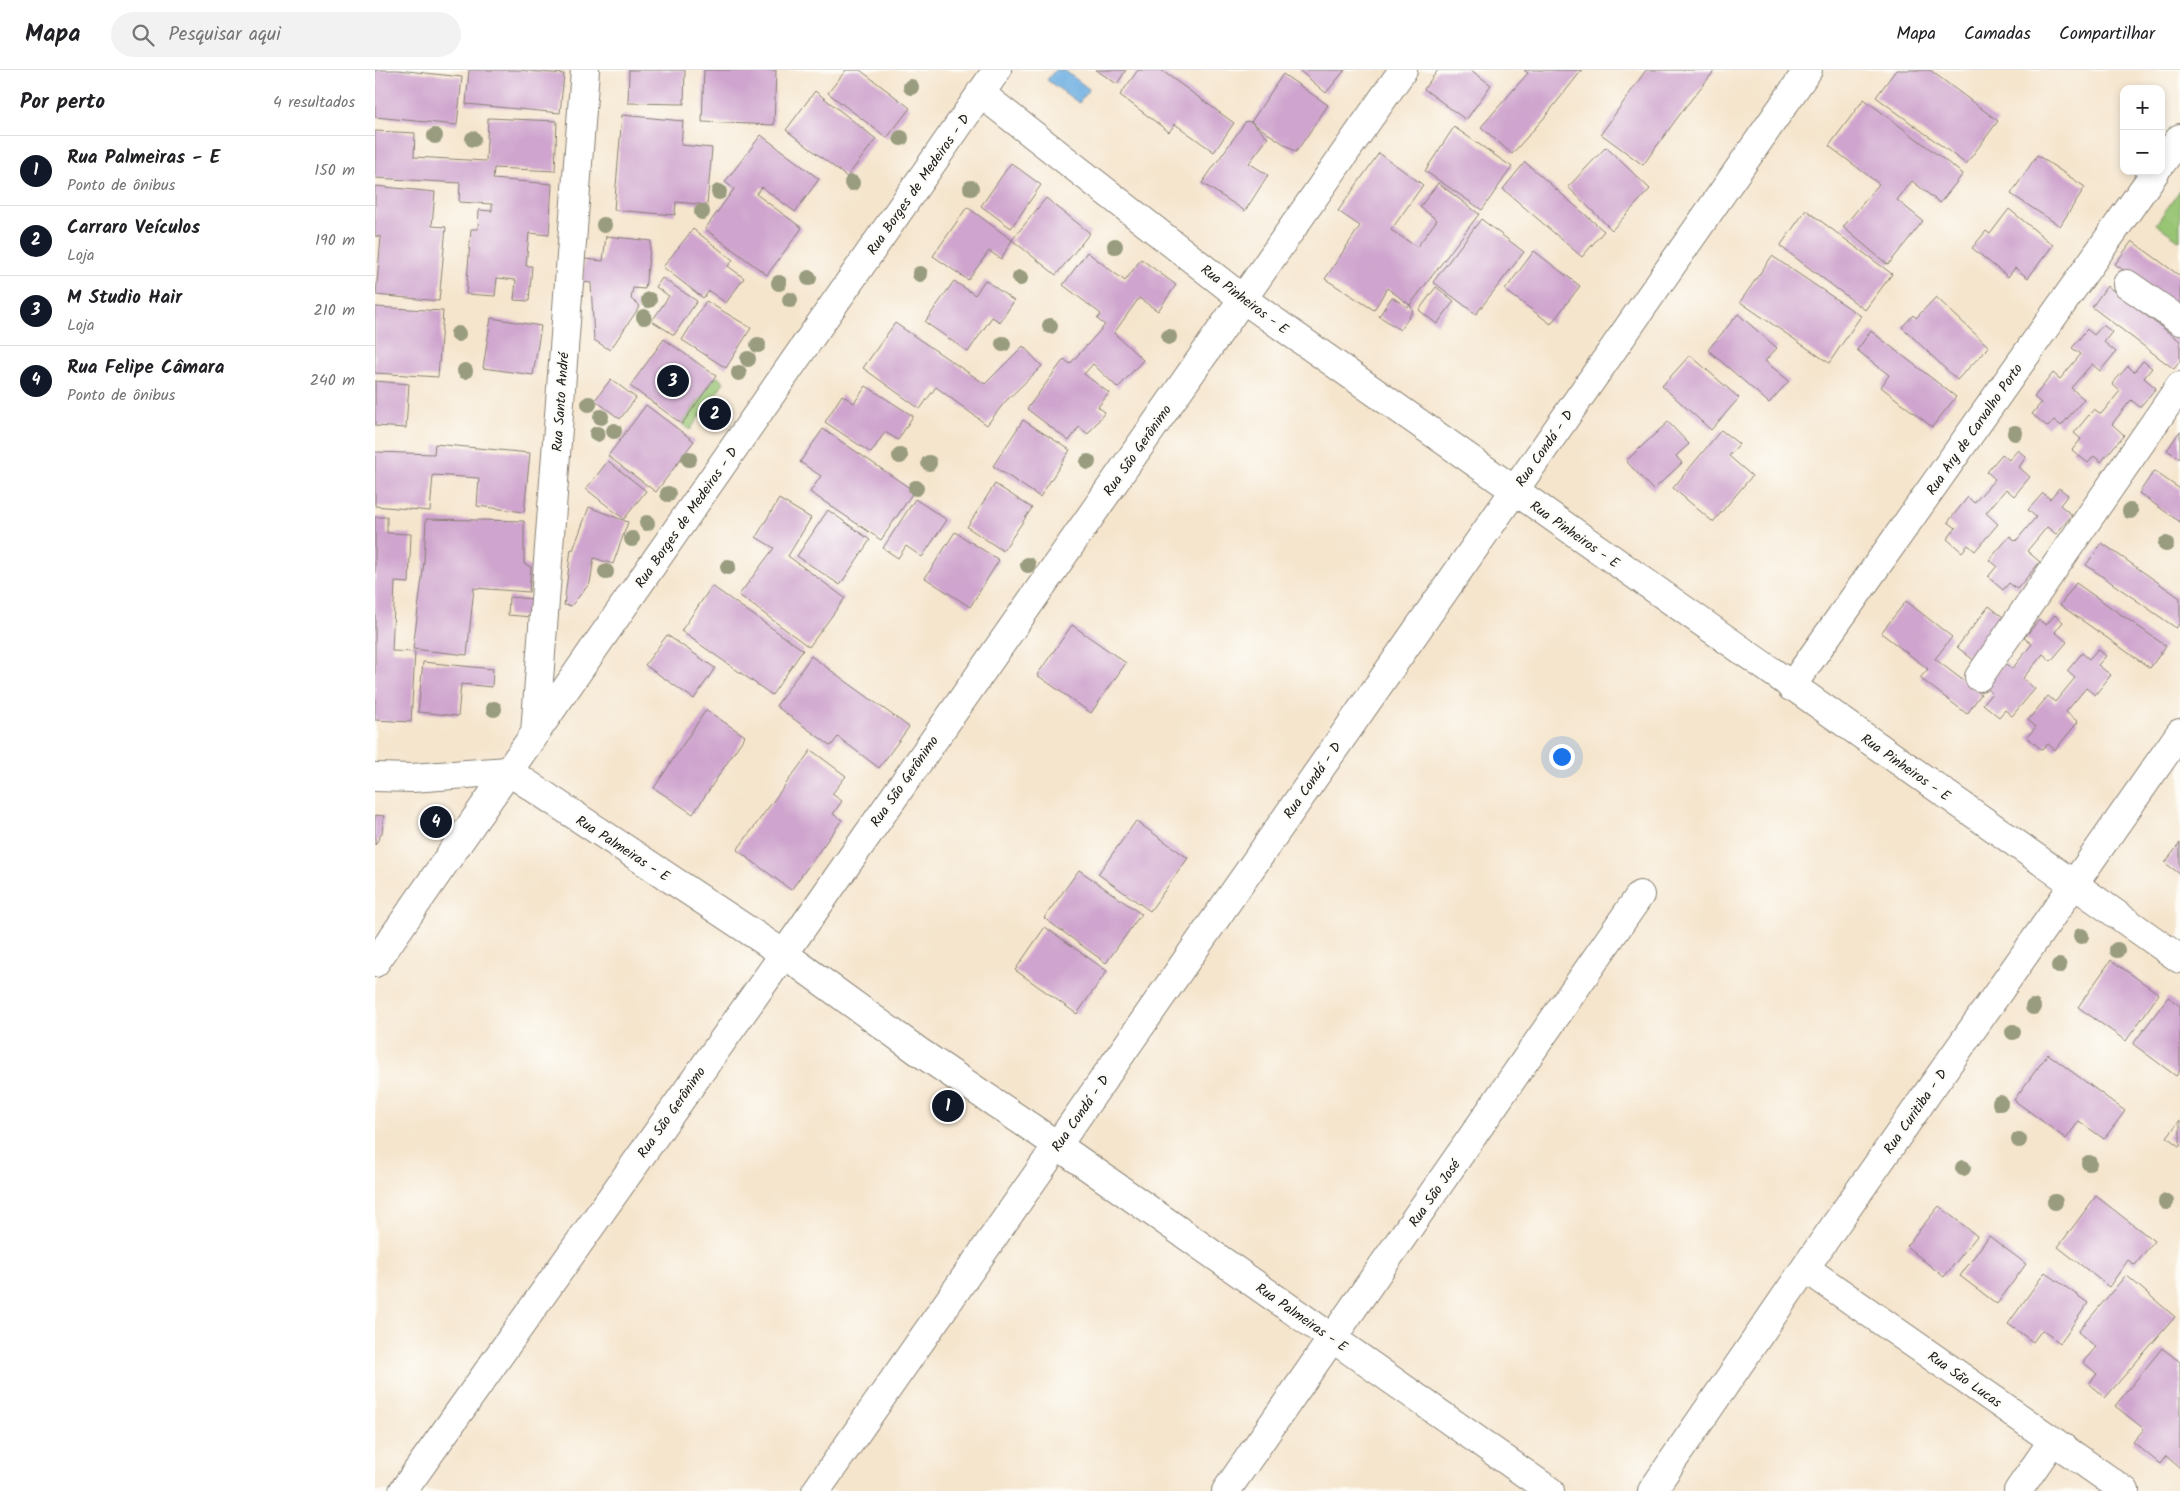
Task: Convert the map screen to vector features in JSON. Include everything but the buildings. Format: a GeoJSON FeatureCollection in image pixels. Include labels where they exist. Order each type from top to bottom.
{"type":"FeatureCollection","features":[{"type":"Feature","properties":{"kind":"street","name":"Rua Santo André"},"geometry":{"type":"LineString","coordinates":[[535,734],[585,70]]}},
{"type":"Feature","properties":{"kind":"street","name":"Rua Borges de Medeiros - D"},"geometry":{"type":"LineString","coordinates":[[375,963],[997,70]]}},
{"type":"Feature","properties":{"kind":"street","name":"Rua São Gerônimo"},"geometry":{"type":"LineString","coordinates":[[403,1491],[784,954],[1403,70]]}},
{"type":"Feature","properties":{"kind":"street","name":"Rua Condá - D"},"geometry":{"type":"LineString","coordinates":[[816,1491],[1808,70]]}},
{"type":"Feature","properties":{"kind":"street","name":"Rua Pinheiros - E"},"geometry":{"type":"LineString","coordinates":[[980,94],[1243,298],[2180,960]]}},
{"type":"Feature","properties":{"kind":"street"},"geometry":{"type":"LineString","coordinates":[[2165,159],[2180,138]]}},
{"type":"Feature","properties":{"kind":"street","name":"Rua Ary de Carvalho Porto"},"geometry":{"type":"LineString","coordinates":[[1791,687],[2153,175]]}},
{"type":"Feature","properties":{"kind":"street"},"geometry":{"type":"LineString","coordinates":[[2127,284],[2180,322]]}},
{"type":"Feature","properties":{"kind":"street"},"geometry":{"type":"LineString","coordinates":[[1979,677],[2180,386]]}},
{"type":"Feature","properties":{"kind":"street","name":"Rua Curitiba - D"},"geometry":{"type":"LineString","coordinates":[[1652,1491],[1805,1268],[2180,733]]}},
{"type":"Feature","properties":{"kind":"street"},"geometry":{"type":"LineString","coordinates":[[375,777],[412,778],[508,771]]}},
{"type":"Feature","properties":{"kind":"street","name":"Rua Palmeiras - E"},"geometry":{"type":"LineString","coordinates":[[508,771],[784,954],[919,1051],[1057,1145],[1550,1491]]}},
{"type":"Feature","properties":{"kind":"street","name":"Rua São José"},"geometry":{"type":"LineString","coordinates":[[1226,1491],[1640,895]]}},
{"type":"Feature","properties":{"kind":"street","name":"Rua São Lucas"},"geometry":{"type":"LineString","coordinates":[[1805,1268],[2125,1491]]}},
{"type":"Feature","properties":{"kind":"street"},"geometry":{"type":"LineString","coordinates":[[2018,1491],[2053,1440]]}},
{"type":"Feature","properties":{"kind":"green space"},"geometry":{"type":"Polygon","coordinates":[[[2180,190],[2180,241],[2156,224],[2180,190]]]}},
{"type":"Feature","properties":{"kind":"green space"},"geometry":{"type":"Polygon","coordinates":[[[716,376],[724,382],[690,430],[682,424],[716,376]]]}},
{"type":"Feature","properties":{"kind":"water"},"geometry":{"type":"Polygon","coordinates":[[[1055,70],[1064,70],[1089,89],[1079,103],[1047,80],[1055,70]]]}},
{"type":"Feature","properties":{"kind":"place","name":"M Studio Hair"},"geometry":{"type":"Point","coordinates":[673,381]}},
{"type":"Feature","properties":{"kind":"place","name":"Carraro Veículos"},"geometry":{"type":"Point","coordinates":[715,414]}},
{"type":"Feature","properties":{"kind":"place","name":"Rua Felipe Câmara"},"geometry":{"type":"Point","coordinates":[436,822]}},
{"type":"Feature","properties":{"kind":"place","name":"Rua Palmeiras - E"},"geometry":{"type":"Point","coordinates":[948,1106]}}]}
